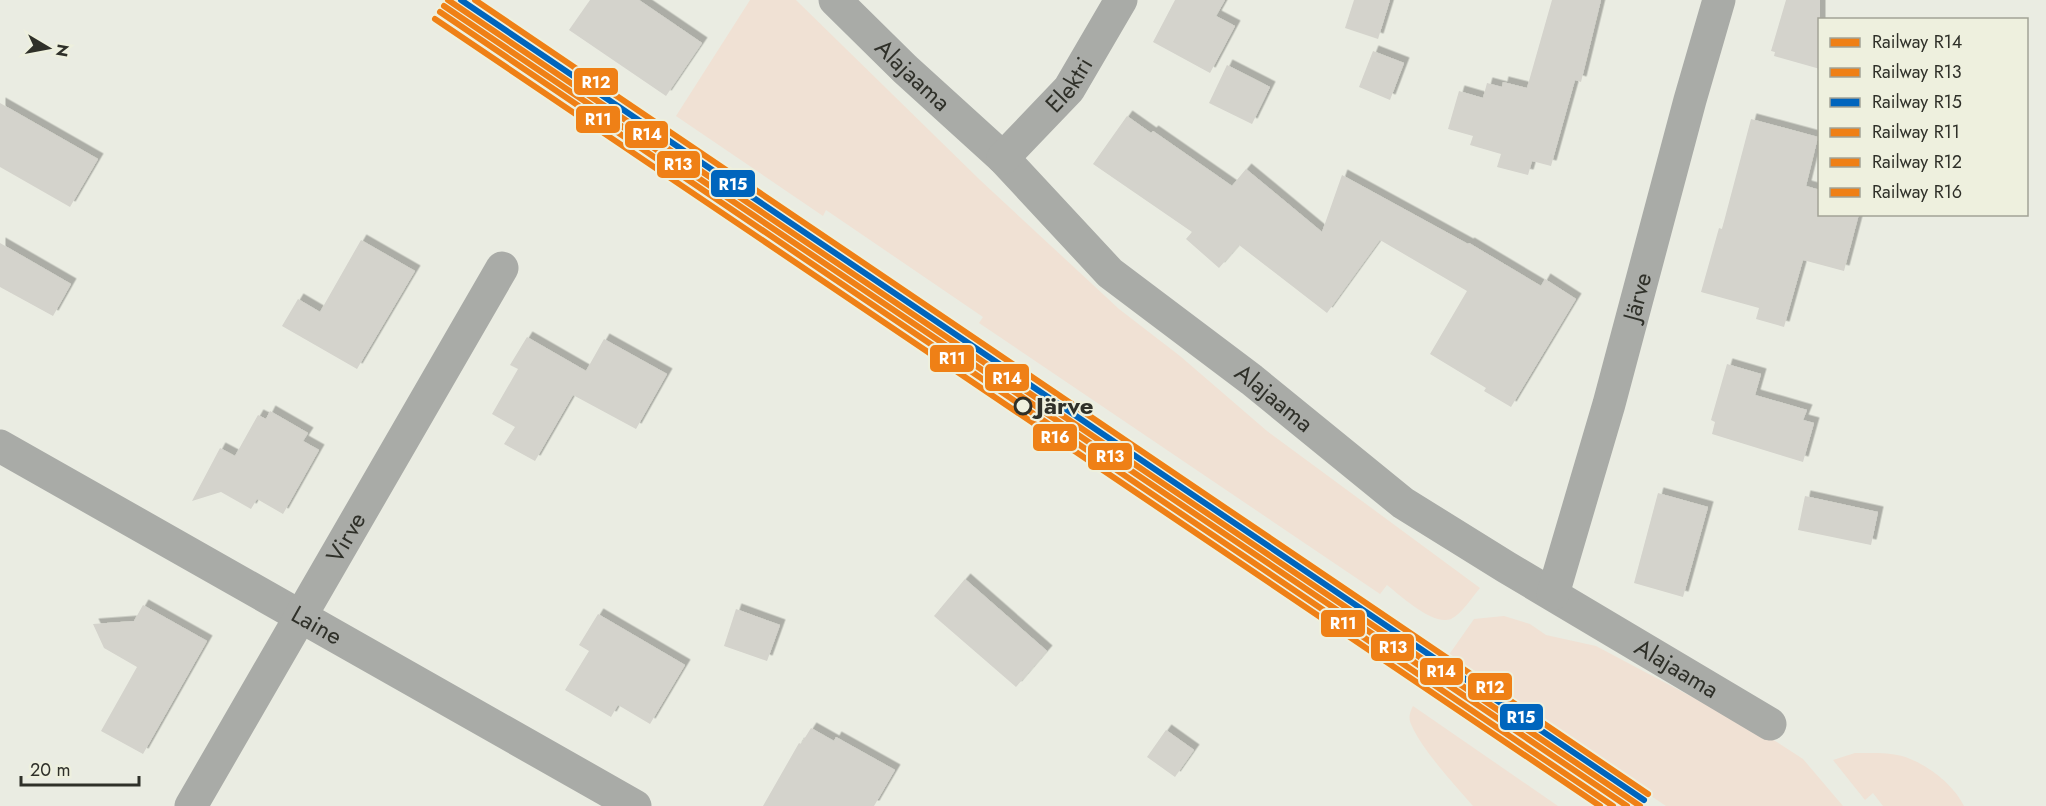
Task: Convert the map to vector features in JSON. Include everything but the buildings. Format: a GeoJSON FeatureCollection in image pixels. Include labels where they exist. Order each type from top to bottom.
{"type":"FeatureCollection","features":[{"type":"Feature","properties":{"kind":"street","name":"Alajaama"},"geometry":{"type":"LineString","coordinates":[[835,0],[904,69],[1003,158],[1110,273],[1252,380],[1403,502],[1770,724]]}},
{"type":"Feature","properties":{"kind":"street","name":"Elektri"},"geometry":{"type":"LineString","coordinates":[[1003,158],[1069,89],[1120,0]]}},
{"type":"Feature","properties":{"kind":"street","name":"Järve"},"geometry":{"type":"LineString","coordinates":[[1552,594],[1609,404],[1719,0]]}},
{"type":"Feature","properties":{"kind":"street","name":"Virve"},"geometry":{"type":"LineString","coordinates":[[191,806],[502,268]]}},
{"type":"Feature","properties":{"kind":"street","name":"Laine"},"geometry":{"type":"LineString","coordinates":[[0,446],[635,806]]}},
{"type":"Feature","properties":{"kind":"shaded area"},"geometry":{"type":"Polygon","coordinates":[[[750,0],[796,0],[980,180],[1119,309],[1180,356],[1267,431],[1480,588],[1467,605],[1455,617],[1444,620],[1418,609],[1387,585],[1380,594],[979,323],[983,317],[826,210],[823,216],[676,116],[750,0]]]}},
{"type":"Feature","properties":{"kind":"shaded area"},"geometry":{"type":"Polygon","coordinates":[[[1504,616],[1530,624],[1546,635],[1596,646],[1777,742],[1803,759],[1843,806],[1666,806],[1446,659],[1474,619],[1504,616]]]}},
{"type":"Feature","properties":{"kind":"shaded area"},"geometry":{"type":"Polygon","coordinates":[[[1413,706],[1558,806],[1473,806],[1439,766],[1416,734],[1410,719],[1413,706]]]}},
{"type":"Feature","properties":{"kind":"shaded area"},"geometry":{"type":"Polygon","coordinates":[[[1855,753],[1879,753],[1911,759],[1946,782],[1964,806],[1883,806],[1873,793],[1865,800],[1833,760],[1855,753]]]}},
{"type":"Feature","properties":{"kind":"rail line","name":"R14"},"geometry":{"type":"LineString","coordinates":[[448,0],[1640,806]]}},
{"type":"Feature","properties":{"kind":"rail line","name":"R15"},"geometry":{"type":"LineString","coordinates":[[461,0],[1644,800]]}},
{"type":"Feature","properties":{"kind":"rail line","name":"R12"},"geometry":{"type":"LineString","coordinates":[[475,0],[1648,794]]}},
{"type":"Feature","properties":{"kind":"rail line","name":"R13"},"geometry":{"type":"LineString","coordinates":[[444,6],[1627,806]]}},
{"type":"Feature","properties":{"kind":"rail line","name":"R11"},"geometry":{"type":"LineString","coordinates":[[440,12],[1613,806]]}},
{"type":"Feature","properties":{"kind":"rail line","name":"R16"},"geometry":{"type":"LineString","coordinates":[[435,19],[1600,806]]}},
{"type":"Feature","properties":{"kind":"place","name":"Järve"},"geometry":{"type":"Point","coordinates":[1023,406]}}]}
